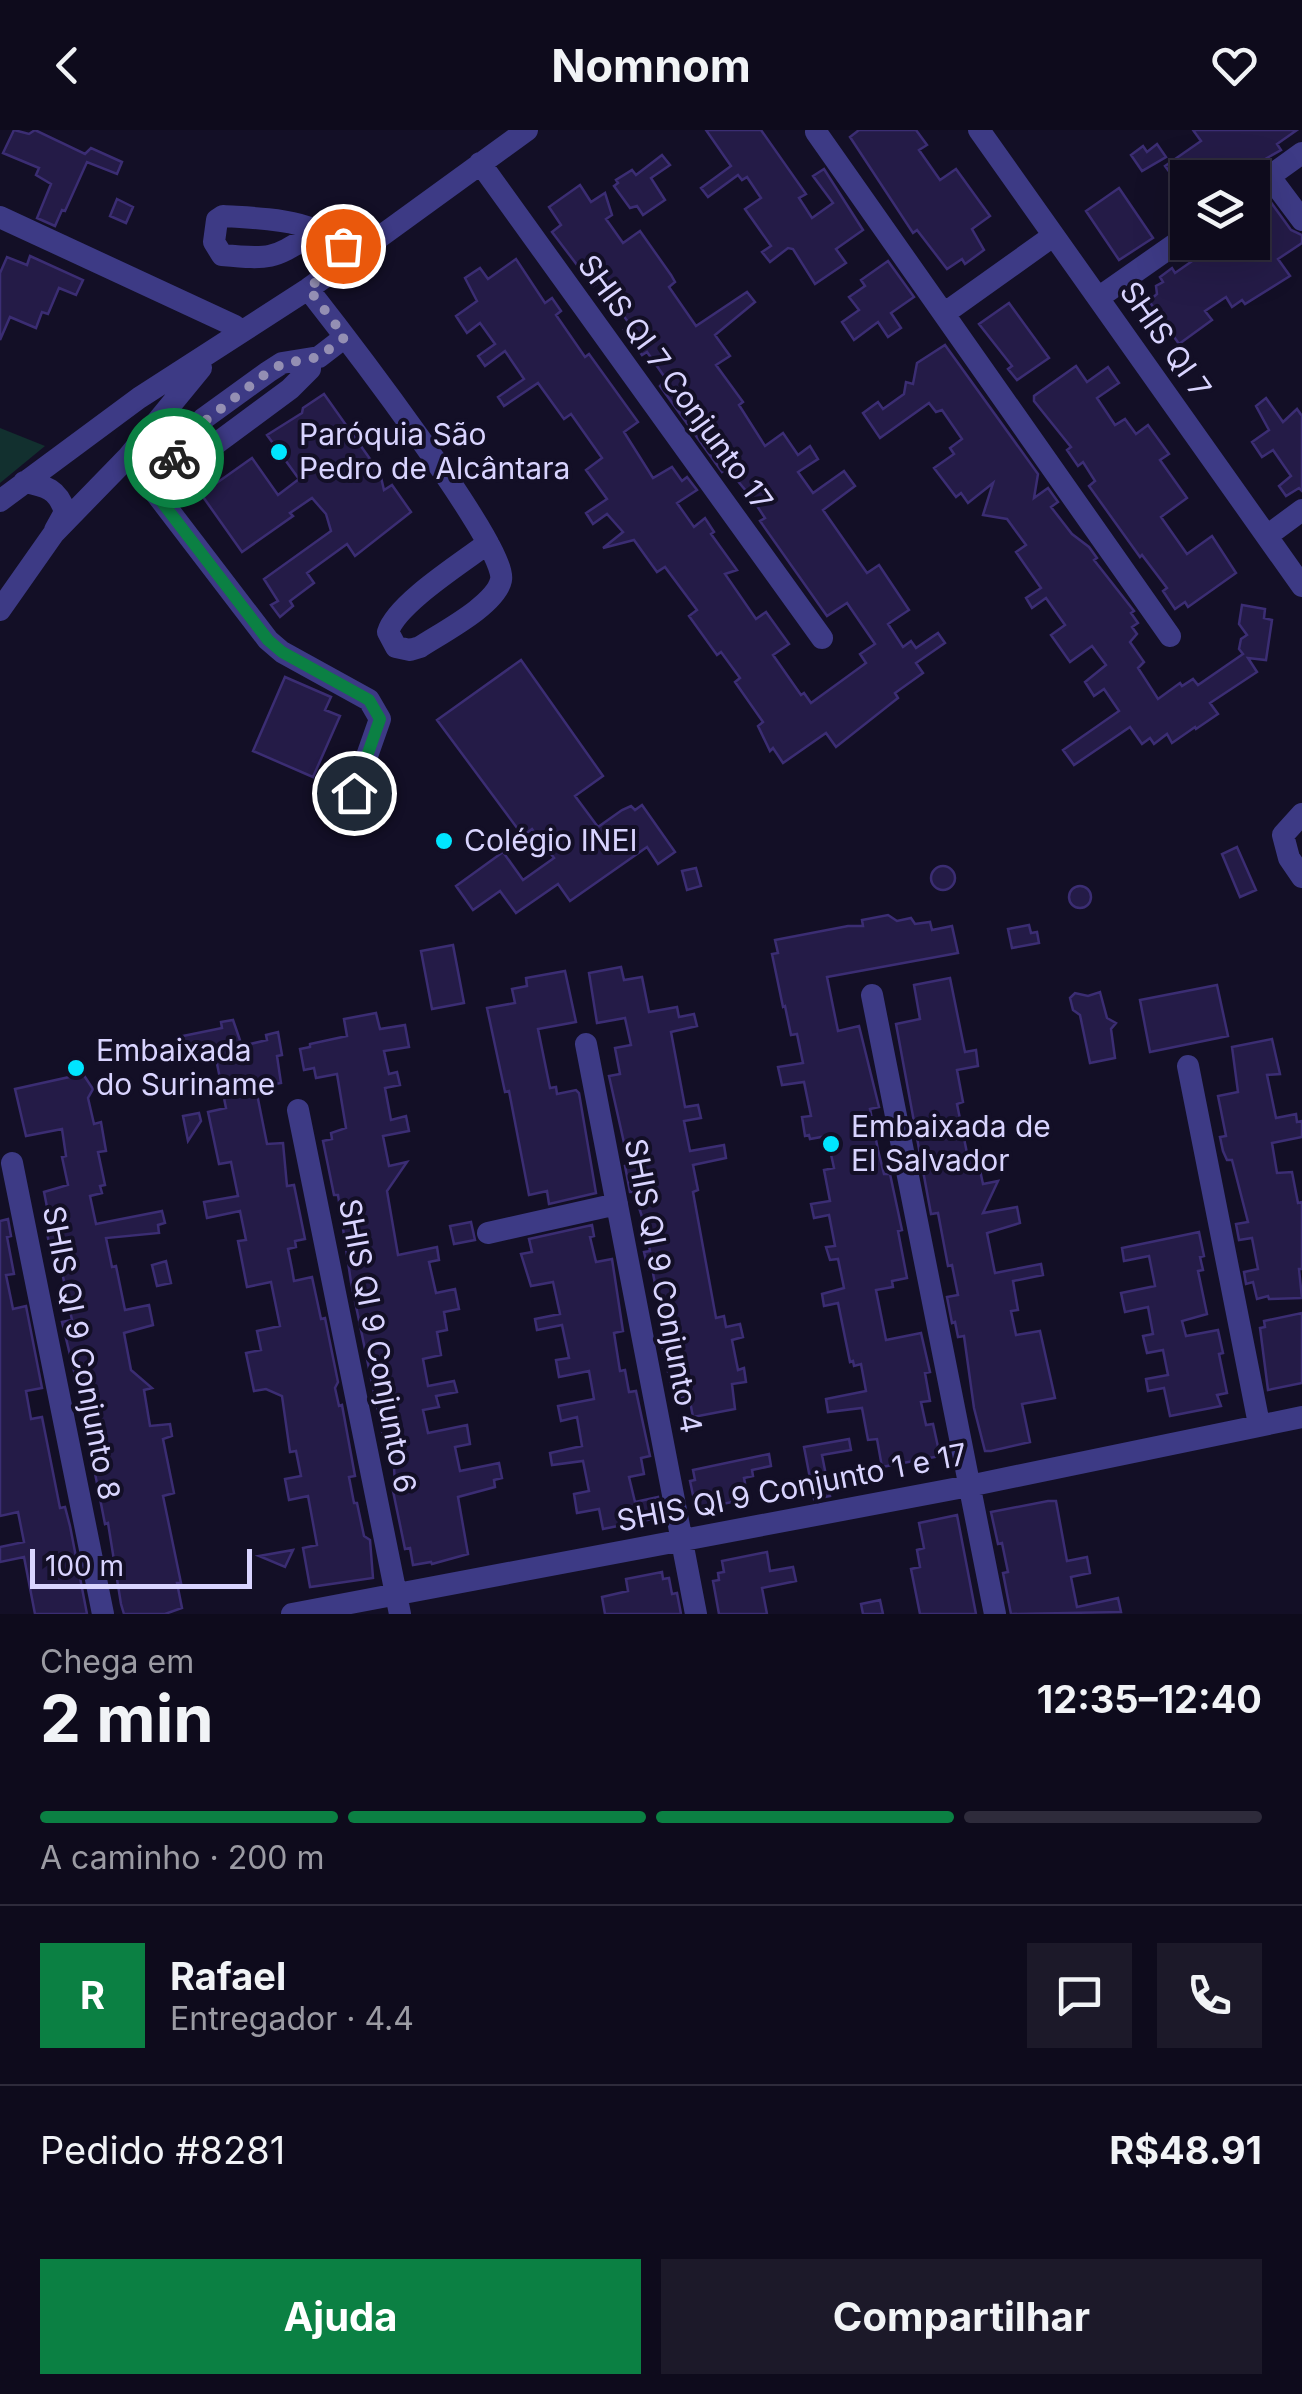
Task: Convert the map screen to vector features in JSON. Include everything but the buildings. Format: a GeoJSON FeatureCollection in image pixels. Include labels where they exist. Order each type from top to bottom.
{"type":"FeatureCollection","features":[{"type":"Feature","properties":{"kind":"street"},"geometry":{"type":"LineString","coordinates":[[0,500],[139,398],[308,288],[527,130]]}},
{"type":"Feature","properties":{"kind":"street","name":"SHIS QI 7"},"geometry":{"type":"LineString","coordinates":[[979,130],[1302,586]]}},
{"type":"Feature","properties":{"kind":"street"},"geometry":{"type":"LineString","coordinates":[[816,132],[1170,636]]}},
{"type":"Feature","properties":{"kind":"street"},"geometry":{"type":"LineString","coordinates":[[1270,177],[1302,154]]}},
{"type":"Feature","properties":{"kind":"street","name":"SHIS QI 7 Conjunto 17"},"geometry":{"type":"LineString","coordinates":[[480,164],[822,638]]}},
{"type":"Feature","properties":{"kind":"street"},"geometry":{"type":"LineString","coordinates":[[1270,191],[1302,220]]}},
{"type":"Feature","properties":{"kind":"street"},"geometry":{"type":"LineString","coordinates":[[0,217],[235,326]]}},
{"type":"Feature","properties":{"kind":"street"},"geometry":{"type":"LineString","coordinates":[[318,231],[338,240],[351,256]]}},
{"type":"Feature","properties":{"kind":"street"},"geometry":{"type":"LineString","coordinates":[[945,314],[1053,236]]}},
{"type":"Feature","properties":{"kind":"street"},"geometry":{"type":"LineString","coordinates":[[1098,298],[1170,248]]}},
{"type":"Feature","properties":{"kind":"street"},"geometry":{"type":"LineString","coordinates":[[308,288],[428,452],[488,543],[501,565],[502,578],[496,591],[480,606],[420,647],[396,647],[388,632],[405,608],[488,543]]}},
{"type":"Feature","properties":{"kind":"street"},"geometry":{"type":"LineString","coordinates":[[148,484],[175,459],[173,449],[203,419],[282,364],[319,357],[345,337]]}},
{"type":"Feature","properties":{"kind":"street"},"geometry":{"type":"LineString","coordinates":[[54,533],[128,457],[212,353]]}},
{"type":"Feature","properties":{"kind":"street"},"geometry":{"type":"LineString","coordinates":[[128,457],[268,640],[282,652],[369,700],[376,708],[380,719],[354,793]]}},
{"type":"Feature","properties":{"kind":"street"},"geometry":{"type":"LineString","coordinates":[[0,610],[65,512],[61,500],[46,486],[24,482]]}},
{"type":"Feature","properties":{"kind":"street"},"geometry":{"type":"LineString","coordinates":[[1267,536],[1302,510]]}},
{"type":"Feature","properties":{"kind":"street"},"geometry":{"type":"LineString","coordinates":[[1302,814],[1283,834],[1289,858],[1302,877]]}},
{"type":"Feature","properties":{"kind":"street"},"geometry":{"type":"LineString","coordinates":[[872,995],[996,1614]]}},
{"type":"Feature","properties":{"kind":"street","name":"SHIS QI 9 Conjunto 4"},"geometry":{"type":"LineString","coordinates":[[586,1044],[696,1614]]}},
{"type":"Feature","properties":{"kind":"street"},"geometry":{"type":"LineString","coordinates":[[1188,1066],[1259,1424]]}},
{"type":"Feature","properties":{"kind":"street","name":"SHIS QI 9 Conjunto 6"},"geometry":{"type":"LineString","coordinates":[[298,1110],[398,1604]]}},
{"type":"Feature","properties":{"kind":"street","name":"SHIS QI 9 Conjunto 8"},"geometry":{"type":"LineString","coordinates":[[12,1163],[103,1614]]}},
{"type":"Feature","properties":{"kind":"street"},"geometry":{"type":"LineString","coordinates":[[488,1234],[616,1204]]}},
{"type":"Feature","properties":{"kind":"street","name":"SHIS QI 9 Conjunto 1 e 17"},"geometry":{"type":"LineString","coordinates":[[292,1614],[398,1604],[681,1539],[968,1486],[1302,1417]]}},
{"type":"Feature","properties":{"kind":"green space"},"geometry":{"type":"Polygon","coordinates":[[[0,428],[45,446],[0,483],[0,428]]]}},
{"type":"Feature","properties":{"kind":"way so far"},"geometry":{"type":"LineString","coordinates":[[174,458],[173,449],[178,442],[203,419],[268,372],[282,364],[319,357],[345,337],[308,288],[351,256],[343,246]]}},
{"type":"Feature","properties":{"kind":"place","name":"Paróquia São Pedro de Alcântara"},"geometry":{"type":"Point","coordinates":[279,452]}},
{"type":"Feature","properties":{"kind":"place","name":"Colégio INEI"},"geometry":{"type":"Point","coordinates":[444,841]}},
{"type":"Feature","properties":{"kind":"place","name":"Embaixada do Suriname"},"geometry":{"type":"Point","coordinates":[76,1068]}},
{"type":"Feature","properties":{"kind":"place","name":"Embaixada de El Salvador"},"geometry":{"type":"Point","coordinates":[831,1144]}},
{"type":"Feature","properties":{"kind":"route"},"geometry":{"type":"LineString","coordinates":[[174,458],[148,484],[268,640],[282,652],[369,700],[376,708],[380,719],[354,793]]}}]}
